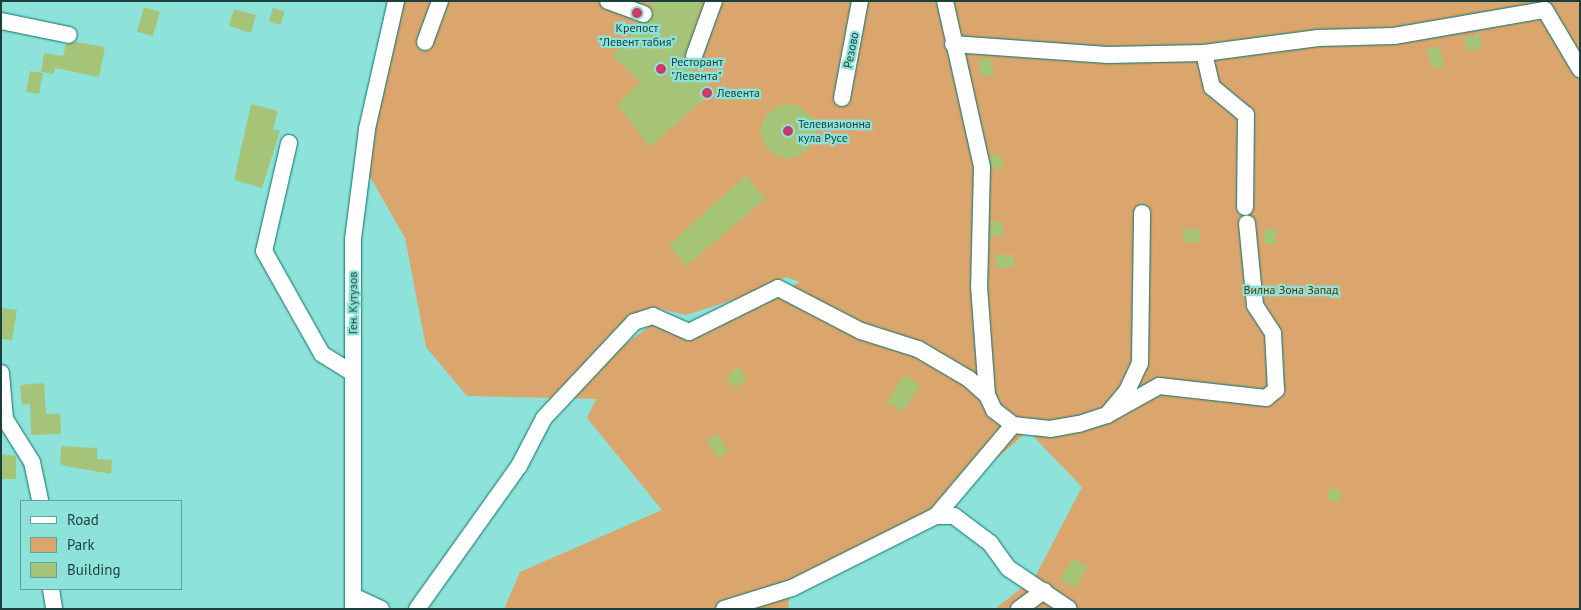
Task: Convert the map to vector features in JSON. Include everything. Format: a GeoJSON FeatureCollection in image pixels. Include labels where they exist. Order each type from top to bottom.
{"type":"FeatureCollection","features":[{"type":"Feature","properties":{"kind":"street","name":"Ген. Кутузов"},"geometry":{"type":"LineString","coordinates":[[353,602],[353,250],[359,178],[396,1]]}},
{"type":"Feature","properties":{"kind":"street"},"geometry":{"type":"LineString","coordinates":[[424,42],[440,1]]}},
{"type":"Feature","properties":{"kind":"street"},"geometry":{"type":"LineString","coordinates":[[608,1],[644,14]]}},
{"type":"Feature","properties":{"kind":"street"},"geometry":{"type":"LineString","coordinates":[[694,56],[714,1]]}},
{"type":"Feature","properties":{"kind":"street","name":"Резово"},"geometry":{"type":"LineString","coordinates":[[842,98],[860,1]]}},
{"type":"Feature","properties":{"kind":"street"},"geometry":{"type":"LineString","coordinates":[[945,1],[953,44],[982,167],[979,295],[987,395],[994,410],[1013,425],[1050,429],[1107,415],[1158,386],[1272,397],[1276,390],[1273,333],[1255,304],[1246,215],[1246,115],[1212,87],[1204,53]]}},
{"type":"Feature","properties":{"kind":"street"},"geometry":{"type":"LineString","coordinates":[[953,44],[1108,55],[1204,53],[1318,38],[1394,36],[1546,10],[1580,69]]}},
{"type":"Feature","properties":{"kind":"street"},"geometry":{"type":"LineString","coordinates":[[1,21],[69,35]]}},
{"type":"Feature","properties":{"kind":"street"},"geometry":{"type":"LineString","coordinates":[[290,143],[264,251],[322,354],[353,373]]}},
{"type":"Feature","properties":{"kind":"street"},"geometry":{"type":"LineString","coordinates":[[1107,415],[1127,391],[1140,363],[1142,213]]}},
{"type":"Feature","properties":{"kind":"street"},"geometry":{"type":"LineString","coordinates":[[416,609],[519,466],[544,418],[634,322],[645,317],[662,318],[689,332],[778,288],[861,332],[918,349],[969,378],[987,395]]}},
{"type":"Feature","properties":{"kind":"street"},"geometry":{"type":"LineString","coordinates":[[1,373],[5,418],[32,462],[40,500]]}},
{"type":"Feature","properties":{"kind":"street"},"geometry":{"type":"LineString","coordinates":[[724,609],[792,588],[936,516],[1013,425]]}},
{"type":"Feature","properties":{"kind":"street"},"geometry":{"type":"LineString","coordinates":[[936,516],[954,516],[990,543],[1008,568],[1044,590],[1069,609]]}},
{"type":"Feature","properties":{"kind":"street"},"geometry":{"type":"LineString","coordinates":[[50,590],[54,609]]}},
{"type":"Feature","properties":{"kind":"street"},"geometry":{"type":"LineString","coordinates":[[1019,609],[1044,590]]}},
{"type":"Feature","properties":{"kind":"street"},"geometry":{"type":"LineString","coordinates":[[353,602],[381,609]]}},
{"type":"Feature","properties":{"kind":"green space","name":"Вилна Зона Запад"},"geometry":{"type":"Polygon","coordinates":[[[396,1],[1580,1],[1580,609],[995,609],[1035,577],[1082,487],[1028,431],[917,527],[790,593],[788,609],[504,609],[520,572],[662,510],[587,418],[596,399],[467,396],[426,347],[405,238],[369,175],[367,129],[396,1]],[[786,277],[746,296],[686,315],[656,308],[644,313],[617,341],[623,346],[655,322],[689,339],[800,282],[786,277]]]}},
{"type":"Feature","properties":{"kind":"building","name":"Ресторант \"Левента\""},"geometry":{"type":"Polygon","coordinates":[[[650,1],[703,1],[684,57],[713,91],[650,147],[617,104],[641,82],[612,56],[641,23],[653,18],[650,1]]]}},
{"type":"Feature","properties":{"kind":"building"},"geometry":{"type":"Polygon","coordinates":[[[144,7],[160,12],[153,36],[137,32],[144,7]]]}},
{"type":"Feature","properties":{"kind":"building"},"geometry":{"type":"Polygon","coordinates":[[[273,8],[285,12],[280,25],[269,21],[273,8]]]}},
{"type":"Feature","properties":{"kind":"building"},"geometry":{"type":"Polygon","coordinates":[[[234,9],[256,15],[251,33],[229,26],[234,9]]]}},
{"type":"Feature","properties":{"kind":"building"},"geometry":{"type":"Polygon","coordinates":[[[1480,34],[1482,49],[1466,51],[1464,37],[1480,34]]]}},
{"type":"Feature","properties":{"kind":"building"},"geometry":{"type":"Polygon","coordinates":[[[76,42],[105,47],[99,77],[55,68],[54,74],[41,72],[44,53],[63,56],[66,44],[76,42]]]}},
{"type":"Feature","properties":{"kind":"building"},"geometry":{"type":"Polygon","coordinates":[[[1440,47],[1444,66],[1432,69],[1427,49],[1440,47]]]}},
{"type":"Feature","properties":{"kind":"building"},"geometry":{"type":"Polygon","coordinates":[[[979,59],[993,59],[993,75],[980,76],[979,59]]]}},
{"type":"Feature","properties":{"kind":"building"},"geometry":{"type":"Polygon","coordinates":[[[30,71],[43,73],[39,94],[26,92],[30,71]]]}},
{"type":"Feature","properties":{"kind":"building"},"geometry":{"type":"Polygon","coordinates":[[[251,104],[278,111],[273,129],[280,131],[262,188],[234,180],[251,104]]]}},
{"type":"Feature","properties":{"kind":"building","name":"Телевизионна кула Русе"},"geometry":{"type":"Polygon","coordinates":[[[788,104],[798,106],[807,112],[813,121],[815,131],[813,141],[807,150],[798,156],[788,158],[778,156],[769,150],[763,141],[761,131],[763,121],[769,112],[778,106],[788,104]]]}},
{"type":"Feature","properties":{"kind":"building"},"geometry":{"type":"Polygon","coordinates":[[[996,155],[1001,157],[1003,162],[1001,167],[996,169],[991,167],[989,162],[991,157],[996,155]]]}},
{"type":"Feature","properties":{"kind":"building"},"geometry":{"type":"Polygon","coordinates":[[[746,175],[765,199],[686,266],[669,245],[746,175]]]}},
{"type":"Feature","properties":{"kind":"building"},"geometry":{"type":"Polygon","coordinates":[[[991,221],[1003,222],[1002,236],[990,236],[991,221]]]}},
{"type":"Feature","properties":{"kind":"building"},"geometry":{"type":"Polygon","coordinates":[[[1183,229],[1200,229],[1200,242],[1183,242],[1183,229]]]}},
{"type":"Feature","properties":{"kind":"building"},"geometry":{"type":"Polygon","coordinates":[[[1276,229],[1276,244],[1264,244],[1263,230],[1276,229]]]}},
{"type":"Feature","properties":{"kind":"building"},"geometry":{"type":"Polygon","coordinates":[[[996,255],[1014,255],[1014,268],[996,268],[996,255]]]}},
{"type":"Feature","properties":{"kind":"building"},"geometry":{"type":"Polygon","coordinates":[[[1,308],[17,310],[12,340],[1,339],[1,308]]]}},
{"type":"Feature","properties":{"kind":"building"},"geometry":{"type":"Polygon","coordinates":[[[737,367],[747,378],[736,388],[726,378],[737,367]]]}},
{"type":"Feature","properties":{"kind":"building"},"geometry":{"type":"Polygon","coordinates":[[[904,374],[920,385],[903,412],[887,402],[904,374]]]}},
{"type":"Feature","properties":{"kind":"building"},"geometry":{"type":"Polygon","coordinates":[[[44,383],[46,414],[60,414],[61,434],[31,435],[30,404],[22,405],[20,385],[44,383]]]}},
{"type":"Feature","properties":{"kind":"building"},"geometry":{"type":"Polygon","coordinates":[[[717,434],[728,451],[718,458],[707,440],[717,434]]]}},
{"type":"Feature","properties":{"kind":"building"},"geometry":{"type":"Polygon","coordinates":[[[61,446],[97,448],[97,459],[112,460],[111,474],[60,465],[61,446]]]}},
{"type":"Feature","properties":{"kind":"building"},"geometry":{"type":"Polygon","coordinates":[[[1,454],[16,456],[16,479],[1,479],[1,454]]]}},
{"type":"Feature","properties":{"kind":"building"},"geometry":{"type":"Polygon","coordinates":[[[1328,489],[1341,490],[1340,501],[1327,501],[1328,489]]]}},
{"type":"Feature","properties":{"kind":"building"},"geometry":{"type":"Polygon","coordinates":[[[1073,558],[1088,567],[1075,589],[1060,579],[1073,558]]]}},
{"type":"Feature","properties":{"kind":"place","name":"Крепост \"Левент табия\""},"geometry":{"type":"Point","coordinates":[637,13]}},
{"type":"Feature","properties":{"kind":"place","name":"Ресторант \"Левента\""},"geometry":{"type":"Point","coordinates":[661,69]}},
{"type":"Feature","properties":{"kind":"place","name":"Левента"},"geometry":{"type":"Point","coordinates":[707,93]}},
{"type":"Feature","properties":{"kind":"place","name":"Телевизионна кула Русе"},"geometry":{"type":"Point","coordinates":[788,131]}}]}
